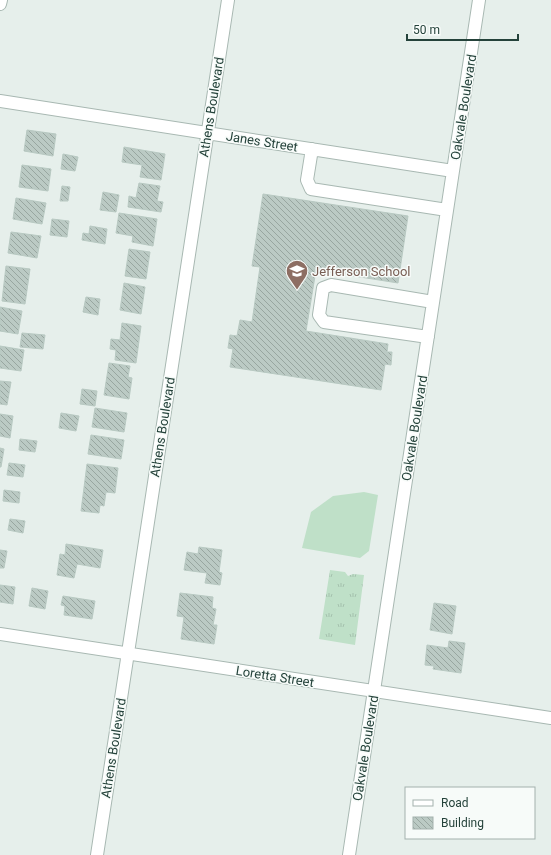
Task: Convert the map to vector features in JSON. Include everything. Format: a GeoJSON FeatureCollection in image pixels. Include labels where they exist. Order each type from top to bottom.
{"type":"FeatureCollection","features":[{"type":"Feature","properties":{"kind":"street"},"geometry":{"type":"LineString","coordinates":[[0,4],[1,0]]}},
{"type":"Feature","properties":{"kind":"street","name":"Athens Boulevard"},"geometry":{"type":"LineString","coordinates":[[97,855],[228,0]]}},
{"type":"Feature","properties":{"kind":"street","name":"Oakvale Boulevard"},"geometry":{"type":"LineString","coordinates":[[349,855],[479,0]]}},
{"type":"Feature","properties":{"kind":"street","name":"Janes Street"},"geometry":{"type":"LineString","coordinates":[[0,101],[453,171]]}},
{"type":"Feature","properties":{"kind":"street"},"geometry":{"type":"LineString","coordinates":[[312,149],[307,180],[311,189],[447,210]]}},
{"type":"Feature","properties":{"kind":"street"},"geometry":{"type":"LineString","coordinates":[[428,337],[324,322],[319,315],[323,288],[331,285],[433,302]]}},
{"type":"Feature","properties":{"kind":"street","name":"Loretta Street"},"geometry":{"type":"LineString","coordinates":[[0,634],[551,718]]}},
{"type":"Feature","properties":{"kind":"green space"},"geometry":{"type":"Polygon","coordinates":[[[364,492],[378,495],[369,551],[360,558],[302,548],[311,512],[333,496],[364,492]]]}},
{"type":"Feature","properties":{"kind":"green space"},"geometry":{"type":"Polygon","coordinates":[[[330,570],[345,572],[348,576],[353,574],[364,575],[355,645],[319,639],[330,570]]]}},
{"type":"Feature","properties":{"kind":"building"},"geometry":{"type":"Polygon","coordinates":[[[27,130],[56,134],[53,156],[24,151],[27,130]]]}},
{"type":"Feature","properties":{"kind":"building"},"geometry":{"type":"Polygon","coordinates":[[[124,147],[165,154],[161,180],[140,177],[142,165],[122,162],[124,147]]]}},
{"type":"Feature","properties":{"kind":"building"},"geometry":{"type":"Polygon","coordinates":[[[63,154],[78,157],[75,171],[61,169],[63,154]]]}},
{"type":"Feature","properties":{"kind":"building"},"geometry":{"type":"Polygon","coordinates":[[[22,165],[51,169],[48,191],[19,187],[22,165]]]}},
{"type":"Feature","properties":{"kind":"building"},"geometry":{"type":"Polygon","coordinates":[[[139,183],[160,186],[157,201],[163,202],[161,212],[128,207],[129,196],[136,198],[139,183]]]}},
{"type":"Feature","properties":{"kind":"building"},"geometry":{"type":"Polygon","coordinates":[[[62,186],[70,187],[68,201],[60,201],[62,186]]]}},
{"type":"Feature","properties":{"kind":"building"},"geometry":{"type":"Polygon","coordinates":[[[103,192],[119,195],[116,212],[100,210],[103,192]]]}},
{"type":"Feature","properties":{"kind":"building"},"geometry":{"type":"Polygon","coordinates":[[[263,194],[408,216],[398,283],[316,270],[306,331],[388,344],[387,352],[392,352],[391,365],[385,364],[381,390],[230,367],[233,349],[228,348],[230,335],[237,336],[240,320],[252,322],[260,267],[252,266],[263,194]]]}},
{"type":"Feature","properties":{"kind":"building"},"geometry":{"type":"Polygon","coordinates":[[[16,198],[46,203],[42,224],[13,219],[16,198]]]}},
{"type":"Feature","properties":{"kind":"building"},"geometry":{"type":"Polygon","coordinates":[[[119,213],[157,219],[153,246],[132,242],[133,236],[116,233],[119,213]]]}},
{"type":"Feature","properties":{"kind":"building"},"geometry":{"type":"Polygon","coordinates":[[[52,219],[69,221],[67,237],[50,235],[52,219]]]}},
{"type":"Feature","properties":{"kind":"building"},"geometry":{"type":"Polygon","coordinates":[[[90,226],[107,229],[105,244],[82,240],[83,233],[89,234],[90,226]]]}},
{"type":"Feature","properties":{"kind":"building"},"geometry":{"type":"Polygon","coordinates":[[[11,232],[41,236],[37,258],[8,253],[11,232]]]}},
{"type":"Feature","properties":{"kind":"building"},"geometry":{"type":"Polygon","coordinates":[[[129,249],[150,252],[146,279],[125,276],[129,249]]]}},
{"type":"Feature","properties":{"kind":"building"},"geometry":{"type":"Polygon","coordinates":[[[6,266],[30,269],[25,304],[2,301],[6,266]]]}},
{"type":"Feature","properties":{"kind":"building"},"geometry":{"type":"Polygon","coordinates":[[[124,283],[145,287],[141,314],[120,310],[124,283]]]}},
{"type":"Feature","properties":{"kind":"building"},"geometry":{"type":"Polygon","coordinates":[[[86,297],[100,299],[98,315],[83,312],[86,297]]]}},
{"type":"Feature","properties":{"kind":"building"},"geometry":{"type":"Polygon","coordinates":[[[0,307],[22,311],[18,334],[0,331],[0,307]]]}},
{"type":"Feature","properties":{"kind":"building"},"geometry":{"type":"Polygon","coordinates":[[[122,323],[141,326],[136,363],[115,360],[116,350],[110,349],[111,339],[120,340],[122,323]]]}},
{"type":"Feature","properties":{"kind":"building"},"geometry":{"type":"Polygon","coordinates":[[[22,333],[45,335],[43,349],[20,347],[22,333]]]}},
{"type":"Feature","properties":{"kind":"building"},"geometry":{"type":"Polygon","coordinates":[[[0,346],[24,350],[21,371],[0,368],[0,346]]]}},
{"type":"Feature","properties":{"kind":"building"},"geometry":{"type":"Polygon","coordinates":[[[109,363],[130,366],[128,377],[132,378],[129,399],[104,395],[109,363]]]}},
{"type":"Feature","properties":{"kind":"building"},"geometry":{"type":"Polygon","coordinates":[[[0,381],[11,382],[7,405],[0,404],[0,381]]]}},
{"type":"Feature","properties":{"kind":"building"},"geometry":{"type":"Polygon","coordinates":[[[82,389],[97,391],[95,406],[80,404],[82,389]]]}},
{"type":"Feature","properties":{"kind":"building"},"geometry":{"type":"Polygon","coordinates":[[[95,408],[127,413],[124,432],[92,427],[95,408]]]}},
{"type":"Feature","properties":{"kind":"building"},"geometry":{"type":"Polygon","coordinates":[[[61,413],[79,416],[76,431],[59,428],[61,413]]]}},
{"type":"Feature","properties":{"kind":"building"},"geometry":{"type":"Polygon","coordinates":[[[0,414],[13,416],[10,438],[0,436],[0,414]]]}},
{"type":"Feature","properties":{"kind":"building"},"geometry":{"type":"Polygon","coordinates":[[[91,435],[124,440],[121,459],[88,454],[91,435]]]}},
{"type":"Feature","properties":{"kind":"building"},"geometry":{"type":"Polygon","coordinates":[[[20,439],[37,441],[35,452],[19,450],[20,439]]]}},
{"type":"Feature","properties":{"kind":"building"},"geometry":{"type":"Polygon","coordinates":[[[0,448],[4,449],[1,467],[0,467],[0,448]]]}},
{"type":"Feature","properties":{"kind":"building"},"geometry":{"type":"Polygon","coordinates":[[[9,463],[25,465],[23,477],[7,475],[9,463]]]}},
{"type":"Feature","properties":{"kind":"building"},"geometry":{"type":"Polygon","coordinates":[[[87,464],[118,468],[115,493],[106,492],[104,506],[100,505],[99,513],[81,511],[87,464]]]}},
{"type":"Feature","properties":{"kind":"building"},"geometry":{"type":"Polygon","coordinates":[[[4,490],[20,492],[19,503],[3,501],[4,490]]]}},
{"type":"Feature","properties":{"kind":"building"},"geometry":{"type":"Polygon","coordinates":[[[10,519],[25,521],[23,533],[8,530],[10,519]]]}},
{"type":"Feature","properties":{"kind":"building"},"geometry":{"type":"Polygon","coordinates":[[[66,544],[103,550],[100,568],[77,564],[74,578],[57,575],[60,554],[65,555],[66,544]]]}},
{"type":"Feature","properties":{"kind":"building"},"geometry":{"type":"Polygon","coordinates":[[[199,547],[222,550],[219,572],[222,573],[220,585],[205,583],[207,573],[184,570],[187,552],[198,554],[199,547]]]}},
{"type":"Feature","properties":{"kind":"building"},"geometry":{"type":"Polygon","coordinates":[[[0,550],[7,551],[4,568],[0,568],[0,550]]]}},
{"type":"Feature","properties":{"kind":"building"},"geometry":{"type":"Polygon","coordinates":[[[0,585],[15,587],[13,604],[0,602],[0,585]]]}},
{"type":"Feature","properties":{"kind":"building"},"geometry":{"type":"Polygon","coordinates":[[[32,588],[48,591],[45,609],[29,606],[32,588]]]}},
{"type":"Feature","properties":{"kind":"building"},"geometry":{"type":"Polygon","coordinates":[[[180,593],[213,597],[212,608],[216,609],[213,625],[217,625],[214,644],[181,639],[184,617],[177,616],[180,593]]]}},
{"type":"Feature","properties":{"kind":"building"},"geometry":{"type":"Polygon","coordinates":[[[63,596],[95,601],[92,619],[64,615],[65,606],[61,605],[63,596]]]}},
{"type":"Feature","properties":{"kind":"building"},"geometry":{"type":"Polygon","coordinates":[[[434,603],[456,606],[452,634],[430,630],[434,603]]]}},
{"type":"Feature","properties":{"kind":"building"},"geometry":{"type":"Polygon","coordinates":[[[449,641],[465,643],[461,673],[433,669],[434,666],[425,665],[427,645],[448,648],[449,641]]]}},
{"type":"Feature","properties":{"kind":"place","name":"Jefferson School"},"geometry":{"type":"Point","coordinates":[297,290]}}]}
